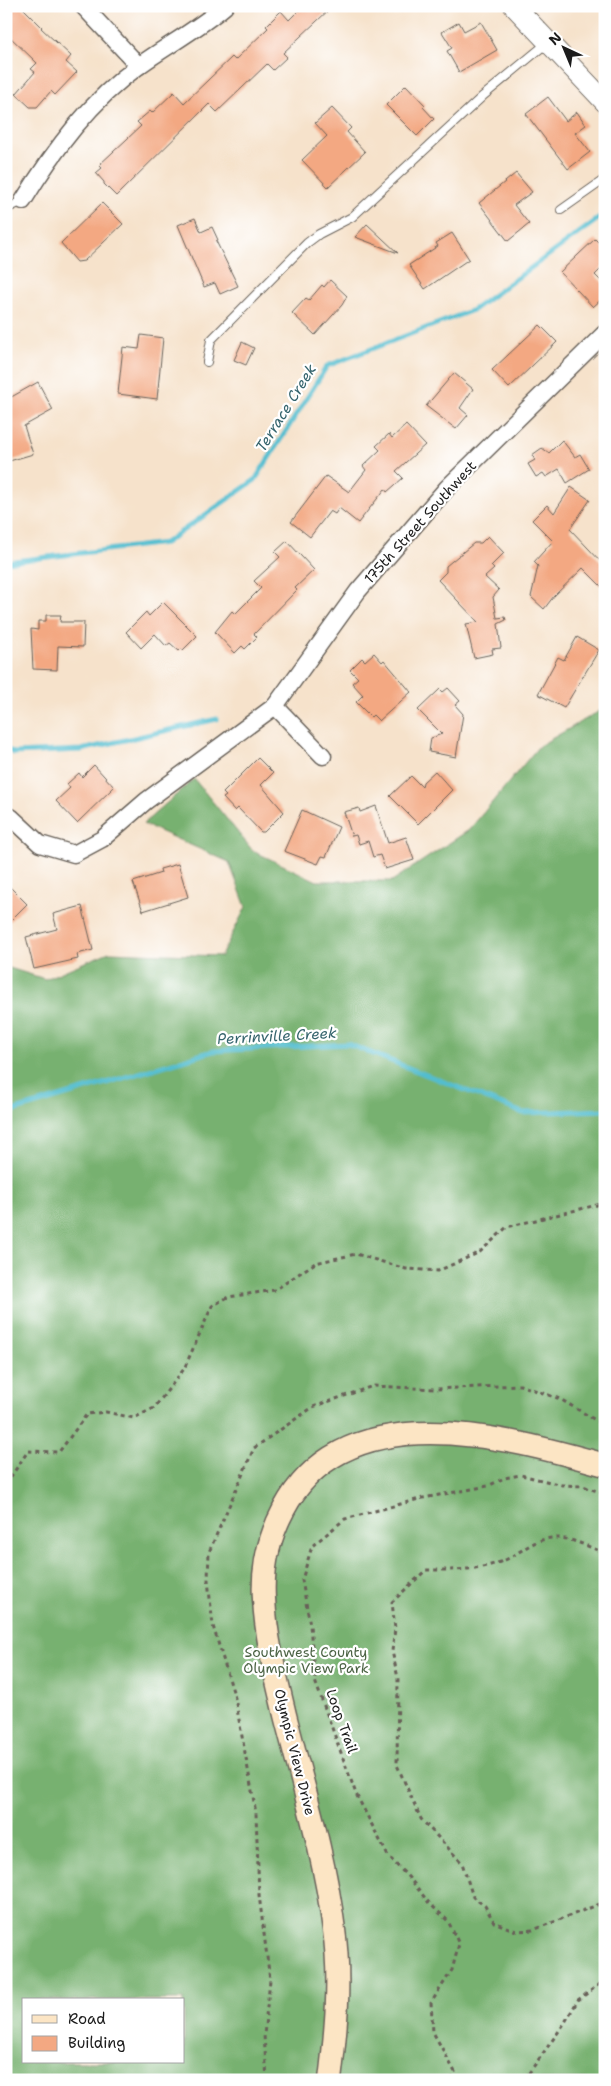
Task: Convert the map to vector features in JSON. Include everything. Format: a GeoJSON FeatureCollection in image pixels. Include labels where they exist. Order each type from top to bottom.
{"type":"FeatureCollection","features":[{"type":"Feature","properties":{"kind":"main road","name":"Olympic View Drive"},"geometry":{"type":"LineString","coordinates":[[330,2080],[337,2001],[337,1959],[334,1929],[320,1854],[279,1688],[264,1600],[266,1558],[279,1519],[296,1489],[313,1470],[329,1459],[351,1448],[389,1437],[434,1433],[478,1436],[560,1452],[605,1465]]}},
{"type":"Feature","properties":{"kind":"street"},"geometry":{"type":"LineString","coordinates":[[83,6],[138,66]]}},
{"type":"Feature","properties":{"kind":"street"},"geometry":{"type":"LineString","coordinates":[[23,201],[57,148],[103,96],[138,66],[206,23],[224,6]]}},
{"type":"Feature","properties":{"kind":"street"},"geometry":{"type":"LineString","coordinates":[[514,6],[605,102]]}},
{"type":"Feature","properties":{"kind":"street","name":"175th Street Southwest"},"geometry":{"type":"LineString","coordinates":[[11,817],[40,844],[74,854],[102,839],[146,801],[275,706],[358,591],[447,488],[605,333]]}},
{"type":"Feature","properties":{"kind":"street"},"geometry":{"type":"LineString","coordinates":[[275,706],[323,756]]}},
{"type":"Feature","properties":{"kind":"lane"},"geometry":{"type":"LineString","coordinates":[[207,362],[211,340],[307,244],[319,234],[352,217],[483,96],[548,42]]}},
{"type":"Feature","properties":{"kind":"lane"},"geometry":{"type":"LineString","coordinates":[[560,210],[605,179]]}},
{"type":"Feature","properties":{"kind":"lane"},"geometry":{"type":"LineString","coordinates":[[6,209],[23,201]]}},
{"type":"Feature","properties":{"kind":"path"},"geometry":{"type":"LineString","coordinates":[[6,1484],[28,1451],[59,1452],[87,1414],[106,1412],[134,1418],[154,1408],[184,1369],[212,1306],[228,1297],[276,1290],[315,1263],[356,1254],[406,1269],[438,1271],[480,1252],[507,1227],[605,1203]]}},
{"type":"Feature","properties":{"kind":"path"},"geometry":{"type":"LineString","coordinates":[[267,2080],[264,2035],[270,1980],[259,1895],[256,1813],[236,1698],[213,1626],[208,1580],[209,1552],[254,1448],[313,1407],[373,1386],[435,1389],[520,1385],[560,1400],[597,1421],[605,1422]]}},
{"type":"Feature","properties":{"kind":"path","name":"Loop Trail"},"geometry":{"type":"LineString","coordinates":[[452,2080],[455,2072],[433,2032],[431,2003],[452,1970],[459,1944],[448,1921],[429,1903],[411,1880],[388,1856],[356,1794],[315,1681],[310,1625],[302,1580],[312,1546],[345,1519],[423,1498],[488,1486],[504,1478],[521,1475],[562,1485],[583,1486],[605,1494]]}},
{"type":"Feature","properties":{"kind":"path"},"geometry":{"type":"LineString","coordinates":[[605,1553],[577,1542],[554,1538],[531,1543],[506,1559],[472,1570],[426,1570],[392,1602],[396,1629],[392,1650],[398,1678],[397,1765],[421,1820],[462,1863],[474,1897],[485,1906],[494,1922],[516,1931],[533,1930],[605,1902]]}},
{"type":"Feature","properties":{"kind":"path"},"geometry":{"type":"LineString","coordinates":[[524,2080],[564,2024],[578,2000],[605,1980]]}},
{"type":"Feature","properties":{"kind":"green space","name":"Southwest County Olympic View Park"},"geometry":{"type":"Polygon","coordinates":[[[605,708],[605,2080],[6,2080],[6,967],[45,979],[109,952],[221,956],[246,907],[229,862],[143,824],[194,779],[253,851],[317,881],[392,881],[469,830],[539,746],[605,708]]]}},
{"type":"Feature","properties":{"kind":"building"},"geometry":{"type":"Polygon","coordinates":[[[6,6],[21,6],[71,56],[66,62],[77,72],[55,95],[51,91],[37,107],[30,107],[16,94],[35,72],[31,69],[37,63],[6,33],[6,6]]]}},
{"type":"Feature","properties":{"kind":"building"},"geometry":{"type":"Polygon","coordinates":[[[303,6],[333,6],[283,53],[287,57],[273,70],[267,64],[217,112],[209,104],[116,196],[104,184],[96,173],[102,168],[99,165],[141,126],[137,122],[150,111],[152,113],[174,92],[184,103],[232,57],[235,60],[268,28],[266,26],[281,11],[289,20],[303,6]]]}},
{"type":"Feature","properties":{"kind":"building"},"geometry":{"type":"Polygon","coordinates":[[[459,22],[464,31],[481,22],[497,50],[459,72],[447,51],[452,48],[442,32],[459,22]]]}},
{"type":"Feature","properties":{"kind":"building"},"geometry":{"type":"Polygon","coordinates":[[[406,85],[425,105],[423,107],[434,119],[417,136],[386,105],[406,85]]]}},
{"type":"Feature","properties":{"kind":"building"},"geometry":{"type":"Polygon","coordinates":[[[548,97],[566,121],[577,112],[586,125],[575,133],[590,152],[568,169],[526,114],[548,97]]]}},
{"type":"Feature","properties":{"kind":"building"},"geometry":{"type":"Polygon","coordinates":[[[332,108],[351,128],[347,132],[365,152],[328,187],[302,160],[327,136],[315,123],[332,108]]]}},
{"type":"Feature","properties":{"kind":"building"},"geometry":{"type":"Polygon","coordinates":[[[516,173],[532,192],[514,205],[529,224],[508,241],[479,203],[516,173]]]}},
{"type":"Feature","properties":{"kind":"building"},"geometry":{"type":"Polygon","coordinates":[[[102,203],[123,224],[84,261],[77,262],[61,243],[102,203]]]}},
{"type":"Feature","properties":{"kind":"building"},"geometry":{"type":"Polygon","coordinates":[[[195,218],[201,232],[212,227],[218,240],[216,241],[238,286],[220,294],[215,283],[204,287],[178,225],[195,218]]]}},
{"type":"Feature","properties":{"kind":"building"},"geometry":{"type":"Polygon","coordinates":[[[367,224],[398,253],[355,237],[367,224]]]}},
{"type":"Feature","properties":{"kind":"building"},"geometry":{"type":"Polygon","coordinates":[[[452,233],[469,259],[425,289],[409,265],[438,246],[436,243],[452,233]]]}},
{"type":"Feature","properties":{"kind":"building"},"geometry":{"type":"Polygon","coordinates":[[[595,239],[605,249],[605,265],[595,275],[605,285],[605,296],[593,307],[560,272],[595,239]]]}},
{"type":"Feature","properties":{"kind":"building"},"geometry":{"type":"Polygon","coordinates":[[[330,280],[347,296],[342,305],[315,335],[292,313],[306,298],[309,300],[322,285],[324,287],[330,280]]]}},
{"type":"Feature","properties":{"kind":"building"},"geometry":{"type":"Polygon","coordinates":[[[540,325],[557,342],[509,388],[492,370],[540,325]]]}},
{"type":"Feature","properties":{"kind":"building"},"geometry":{"type":"Polygon","coordinates":[[[141,335],[163,338],[157,399],[118,394],[123,347],[139,349],[141,335]]]}},
{"type":"Feature","properties":{"kind":"building"},"geometry":{"type":"Polygon","coordinates":[[[242,342],[254,348],[246,365],[234,360],[242,342]]]}},
{"type":"Feature","properties":{"kind":"building"},"geometry":{"type":"Polygon","coordinates":[[[454,373],[473,389],[460,408],[468,415],[456,429],[426,406],[454,373]]]}},
{"type":"Feature","properties":{"kind":"building"},"geometry":{"type":"Polygon","coordinates":[[[38,382],[53,410],[24,426],[33,454],[6,462],[6,400],[38,382]]]}},
{"type":"Feature","properties":{"kind":"building"},"geometry":{"type":"Polygon","coordinates":[[[406,425],[425,445],[396,471],[403,478],[387,492],[385,489],[358,523],[339,508],[335,514],[330,511],[310,537],[291,522],[326,476],[349,492],[366,470],[363,466],[380,450],[376,446],[389,434],[392,438],[406,425]]]}},
{"type":"Feature","properties":{"kind":"building"},"geometry":{"type":"Polygon","coordinates":[[[562,440],[575,457],[580,454],[589,469],[567,483],[559,469],[546,477],[543,473],[536,477],[528,464],[535,460],[532,455],[542,448],[549,453],[562,440]]]}},
{"type":"Feature","properties":{"kind":"building"},"geometry":{"type":"Polygon","coordinates":[[[571,487],[590,500],[570,529],[605,566],[605,590],[583,568],[554,596],[544,609],[531,597],[538,566],[534,562],[553,541],[532,520],[547,505],[554,513],[571,487]]]}},
{"type":"Feature","properties":{"kind":"building"},"geometry":{"type":"Polygon","coordinates":[[[488,536],[504,553],[491,566],[494,569],[485,577],[499,590],[493,597],[497,618],[505,617],[506,620],[498,624],[501,648],[492,649],[493,654],[474,658],[466,624],[478,622],[438,580],[446,572],[446,566],[474,543],[481,543],[488,536]]]}},
{"type":"Feature","properties":{"kind":"building"},"geometry":{"type":"Polygon","coordinates":[[[287,541],[314,570],[295,588],[297,590],[254,634],[257,637],[245,649],[242,646],[235,653],[215,632],[232,611],[235,614],[261,588],[254,581],[280,557],[275,552],[287,541]]]}},
{"type":"Feature","properties":{"kind":"building"},"geometry":{"type":"Polygon","coordinates":[[[163,602],[197,636],[183,650],[179,651],[170,643],[166,646],[155,634],[141,648],[126,632],[146,612],[149,616],[163,602]]]}},
{"type":"Feature","properties":{"kind":"building"},"geometry":{"type":"Polygon","coordinates":[[[46,615],[61,615],[60,622],[84,622],[83,647],[58,646],[57,670],[33,669],[31,629],[38,630],[38,621],[46,621],[46,615]]]}},
{"type":"Feature","properties":{"kind":"building"},"geometry":{"type":"Polygon","coordinates":[[[577,637],[599,650],[564,708],[538,694],[558,657],[564,660],[577,637]]]}},
{"type":"Feature","properties":{"kind":"building"},"geometry":{"type":"Polygon","coordinates":[[[374,653],[382,662],[384,660],[411,692],[379,721],[373,715],[371,717],[356,702],[363,695],[352,683],[358,678],[350,670],[362,658],[365,661],[374,653]]]}},
{"type":"Feature","properties":{"kind":"building"},"geometry":{"type":"Polygon","coordinates":[[[448,688],[460,701],[455,705],[463,714],[456,757],[429,752],[431,738],[442,734],[418,710],[440,689],[443,692],[448,688]]]}},
{"type":"Feature","properties":{"kind":"building"},"geometry":{"type":"Polygon","coordinates":[[[258,758],[273,773],[261,785],[284,812],[264,832],[261,832],[238,808],[235,811],[223,798],[226,796],[223,793],[258,758]]]}},
{"type":"Feature","properties":{"kind":"building"},"geometry":{"type":"Polygon","coordinates":[[[94,765],[114,787],[77,823],[56,801],[70,788],[67,784],[79,773],[82,777],[94,765]]]}},
{"type":"Feature","properties":{"kind":"building"},"geometry":{"type":"Polygon","coordinates":[[[435,771],[452,790],[418,824],[390,796],[411,776],[422,787],[423,782],[435,771]]]}},
{"type":"Feature","properties":{"kind":"building"},"geometry":{"type":"Polygon","coordinates":[[[376,806],[388,843],[406,837],[414,860],[385,869],[380,855],[373,857],[368,841],[359,844],[356,835],[352,836],[344,812],[359,808],[360,812],[376,806]]]}},
{"type":"Feature","properties":{"kind":"building"},"geometry":{"type":"Polygon","coordinates":[[[302,810],[339,827],[326,857],[322,856],[318,864],[284,851],[302,810]]]}},
{"type":"Feature","properties":{"kind":"building"},"geometry":{"type":"Polygon","coordinates":[[[178,864],[188,897],[143,911],[133,882],[161,873],[160,869],[178,864]]]}},
{"type":"Feature","properties":{"kind":"building"},"geometry":{"type":"Polygon","coordinates":[[[6,883],[27,904],[6,925],[6,883]]]}},
{"type":"Feature","properties":{"kind":"building"},"geometry":{"type":"Polygon","coordinates":[[[82,906],[93,950],[77,954],[78,959],[34,969],[26,937],[57,929],[53,914],[82,906]]]}},
{"type":"Feature","properties":{"kind":"waterway","name":"Terrace Creek"},"geometry":{"type":"LineString","coordinates":[[6,562],[165,543],[255,480],[327,366],[473,310],[605,214]]}},
{"type":"Feature","properties":{"kind":"waterway"},"geometry":{"type":"LineString","coordinates":[[6,749],[14,753],[81,750],[217,719]]}},
{"type":"Feature","properties":{"kind":"waterway","name":"Perrinville Creek"},"geometry":{"type":"LineString","coordinates":[[6,1113],[213,1051],[348,1044],[523,1113],[605,1110]]}}]}
